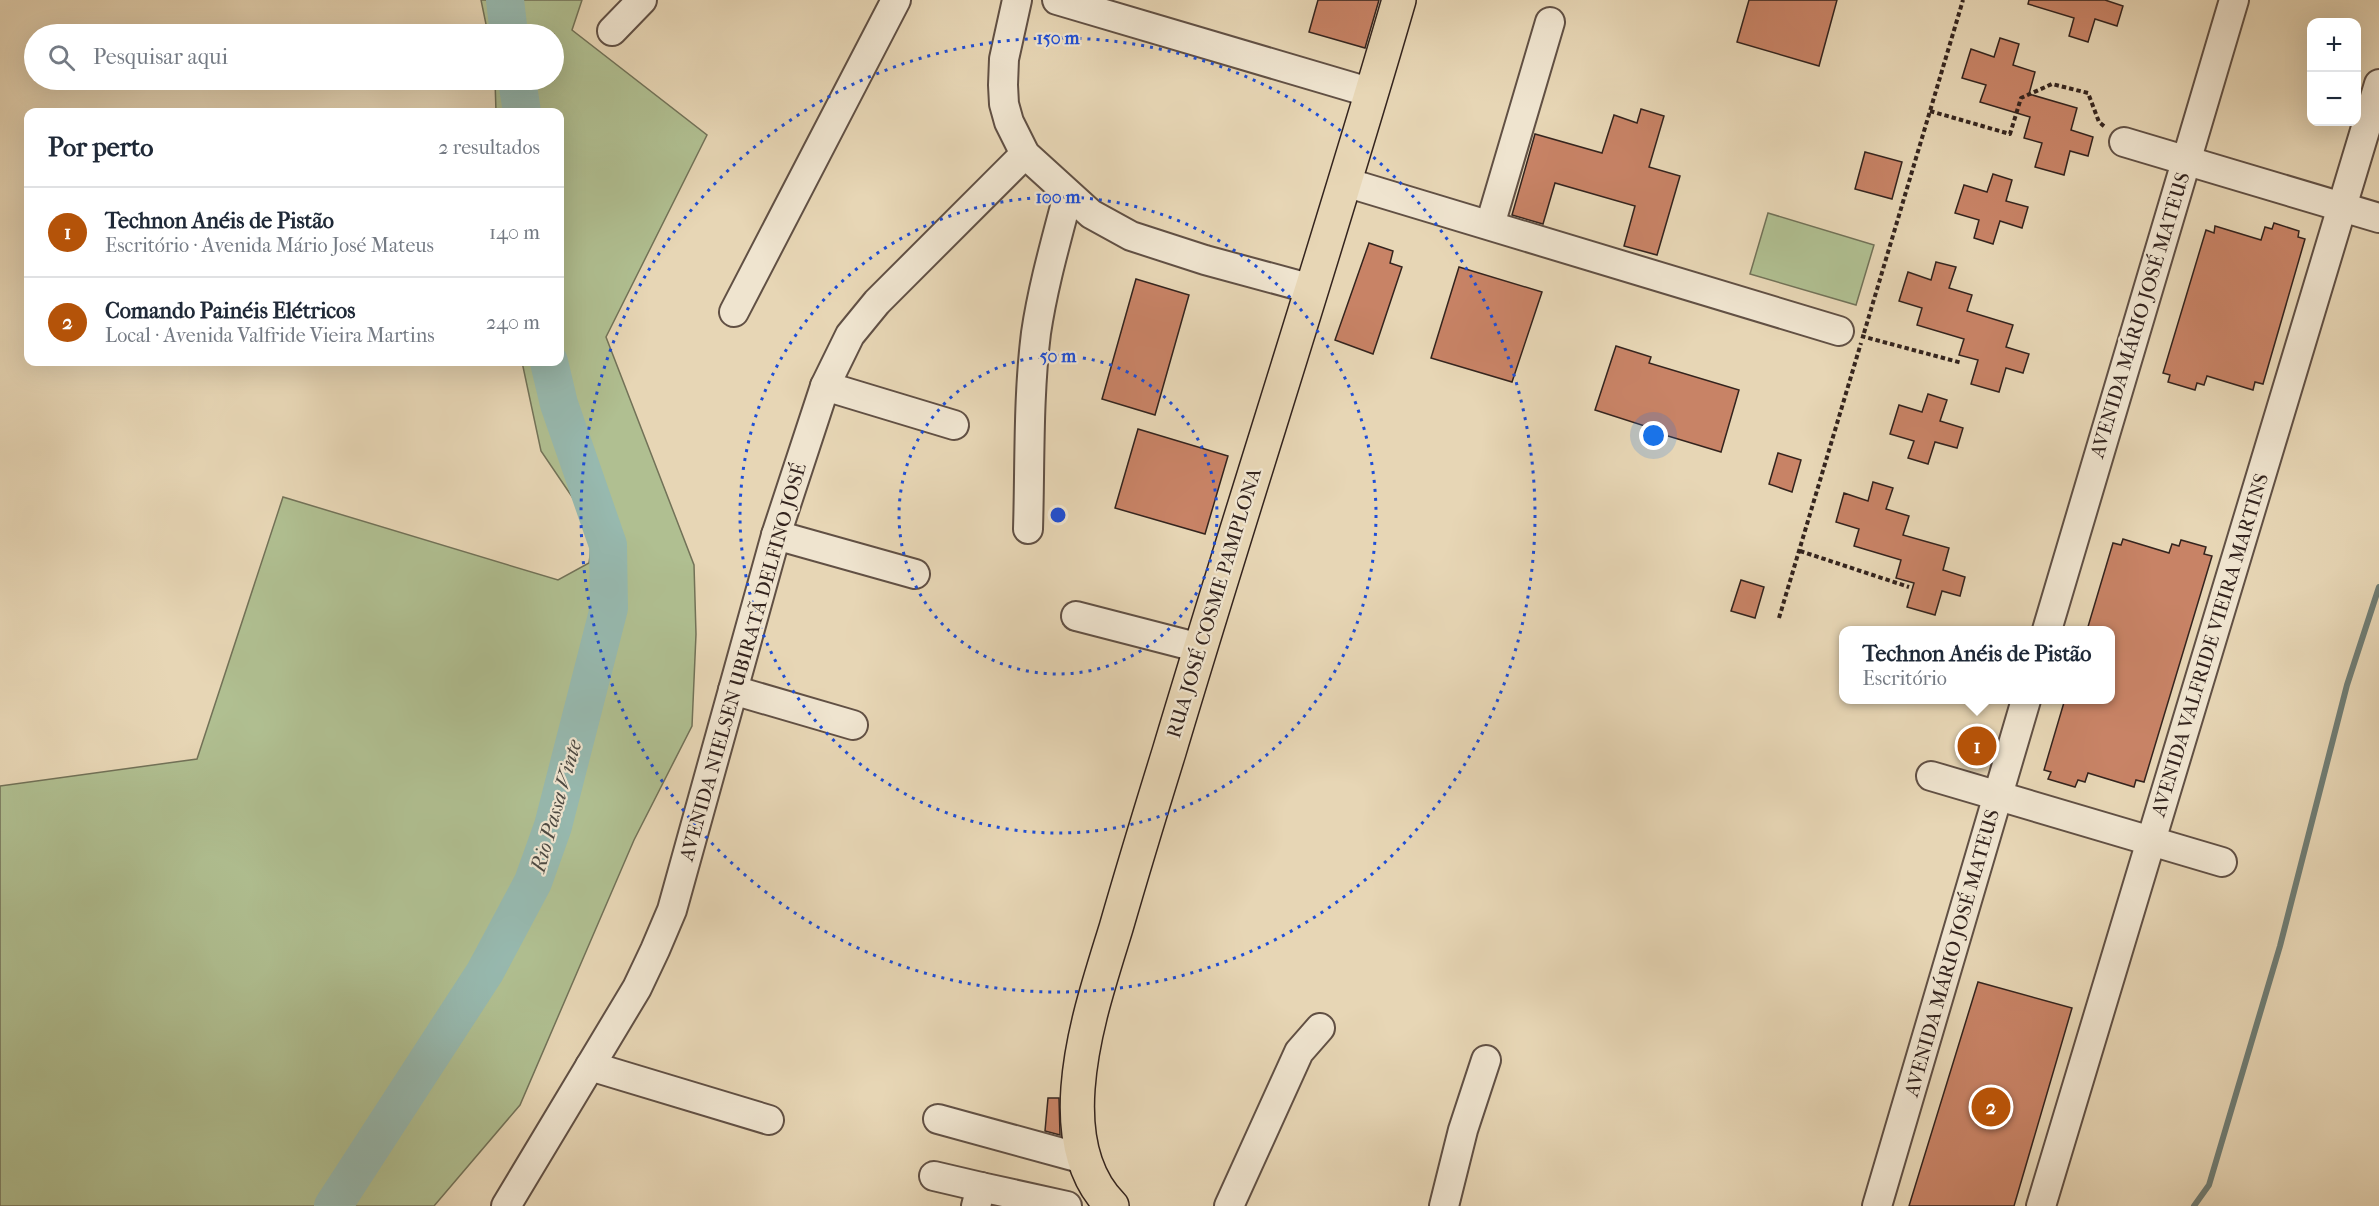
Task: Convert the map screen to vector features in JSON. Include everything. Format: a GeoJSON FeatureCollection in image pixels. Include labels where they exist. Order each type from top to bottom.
{"type":"FeatureCollection","features":[{"type":"Feature","properties":{"kind":"main road","name":"RUA JOSÉ COSME PAMPLONA"},"geometry":{"type":"LineString","coordinates":[[1112,1206],[1097,1187],[1084,1159],[1077,1110],[1078,1083],[1093,1005],[1200,648],[1400,0]]}},
{"type":"Feature","properties":{"kind":"street"},"geometry":{"type":"LineString","coordinates":[[612,31],[642,0]]}},
{"type":"Feature","properties":{"kind":"street"},"geometry":{"type":"LineString","coordinates":[[734,312],[896,0]]}},
{"type":"Feature","properties":{"kind":"street"},"geometry":{"type":"LineString","coordinates":[[1017,0],[1005,50],[1003,85],[1004,104],[1009,122],[1025,154],[1091,214],[1131,236],[1205,260],[1312,289]]}},
{"type":"Feature","properties":{"kind":"street"},"geometry":{"type":"LineString","coordinates":[[1057,0],[1372,93]]}},
{"type":"Feature","properties":{"kind":"street","name":"AVENIDA MÁRIO JOSÉ MATEUS"},"geometry":{"type":"LineString","coordinates":[[2048,626],[2234,0]]}},
{"type":"Feature","properties":{"kind":"street"},"geometry":{"type":"LineString","coordinates":[[1490,225],[1550,22]]}},
{"type":"Feature","properties":{"kind":"street","name":"AVENIDA VALFRIDE VIEIRA MARTINS"},"geometry":{"type":"LineString","coordinates":[[2041,1206],[2379,84]]}},
{"type":"Feature","properties":{"kind":"street"},"geometry":{"type":"LineString","coordinates":[[2124,142],[2379,218]]}},
{"type":"Feature","properties":{"kind":"street","name":"AVENIDA NIELSEN UBIRATÃ DELFINO JOSÉ"},"geometry":{"type":"LineString","coordinates":[[506,1206],[637,988],[672,910],[776,535],[825,386],[850,334],[877,302],[1025,154]]}},
{"type":"Feature","properties":{"kind":"street"},"geometry":{"type":"LineString","coordinates":[[1345,182],[1851,334]]}},
{"type":"Feature","properties":{"kind":"street"},"geometry":{"type":"LineString","coordinates":[[1028,529],[1036,333],[1047,277],[1068,195]]}},
{"type":"Feature","properties":{"kind":"street"},"geometry":{"type":"LineString","coordinates":[[825,386],[954,425]]}},
{"type":"Feature","properties":{"kind":"street"},"geometry":{"type":"LineString","coordinates":[[776,535],[915,574]]}},
{"type":"Feature","properties":{"kind":"street"},"geometry":{"type":"LineString","coordinates":[[1076,616],[1200,648]]}},
{"type":"Feature","properties":{"kind":"street"},"geometry":{"type":"LineString","coordinates":[[733,690],[853,725]]}},
{"type":"Feature","properties":{"kind":"street","name":"AVENIDA MÁRIO JOSÉ MATEUS"},"geometry":{"type":"LineString","coordinates":[[1877,1206],[2025,704]]}},
{"type":"Feature","properties":{"kind":"street"},"geometry":{"type":"LineString","coordinates":[[1931,776],[2222,862]]}},
{"type":"Feature","properties":{"kind":"street"},"geometry":{"type":"LineString","coordinates":[[1229,1206],[1299,1052],[1320,1028]]}},
{"type":"Feature","properties":{"kind":"street"},"geometry":{"type":"LineString","coordinates":[[1444,1206],[1463,1130],[1486,1060]]}},
{"type":"Feature","properties":{"kind":"street"},"geometry":{"type":"LineString","coordinates":[[590,1066],[770,1120]]}},
{"type":"Feature","properties":{"kind":"street"},"geometry":{"type":"LineString","coordinates":[[938,1119],[1084,1159]]}},
{"type":"Feature","properties":{"kind":"street"},"geometry":{"type":"LineString","coordinates":[[934,1176],[979,1197],[1067,1206]]}},
{"type":"Feature","properties":{"kind":"path"},"geometry":{"type":"LineString","coordinates":[[1779,618],[1800,551],[1851,334],[1930,111],[1963,0]]}},
{"type":"Feature","properties":{"kind":"path"},"geometry":{"type":"LineString","coordinates":[[1930,111],[2010,134],[2020,98],[2052,84],[2088,93],[2099,122],[2124,142]]}},
{"type":"Feature","properties":{"kind":"path"},"geometry":{"type":"LineString","coordinates":[[1851,334],[1962,363]]}},
{"type":"Feature","properties":{"kind":"path"},"geometry":{"type":"LineString","coordinates":[[1800,551],[1909,587]]}},
{"type":"Feature","properties":{"kind":"green space"},"geometry":{"type":"Polygon","coordinates":[[[481,0],[582,0],[572,30],[707,135],[606,337],[694,565],[696,634],[692,726],[634,840],[520,1105],[434,1206],[0,1206],[0,786],[197,759],[283,497],[558,580],[589,563],[593,534],[579,507],[541,451],[523,366],[564,366],[564,108],[496,108],[495,90],[564,90],[564,24],[486,24],[481,0]]]}},
{"type":"Feature","properties":{"kind":"green space"},"geometry":{"type":"Polygon","coordinates":[[[1768,213],[1874,245],[1856,305],[1750,274],[1768,213]]]}},
{"type":"Feature","properties":{"kind":"building"},"geometry":{"type":"Polygon","coordinates":[[[1318,0],[1379,0],[1365,48],[1309,32],[1318,0]]]}},
{"type":"Feature","properties":{"kind":"building"},"geometry":{"type":"Polygon","coordinates":[[[1749,0],[1837,0],[1819,66],[1737,42],[1749,0]]]}},
{"type":"Feature","properties":{"kind":"building"},"geometry":{"type":"Polygon","coordinates":[[[2029,0],[2105,0],[2123,6],[2117,26],[2095,19],[2088,42],[2069,36],[2074,18],[2028,4],[2029,0]]]}},
{"type":"Feature","properties":{"kind":"building"},"geometry":{"type":"Polygon","coordinates":[[[2000,38],[2019,44],[2013,65],[2035,72],[2029,94],[2077,108],[2071,130],[2093,137],[2088,156],[2070,151],[2064,175],[2035,167],[2042,143],[2024,138],[2030,117],[1980,102],[1986,85],[1962,78],[1971,49],[1994,57],[2000,38]]]}},
{"type":"Feature","properties":{"kind":"building"},"geometry":{"type":"Polygon","coordinates":[[[1641,109],[1664,116],[1649,167],[1680,176],[1657,255],[1624,246],[1635,206],[1555,183],[1543,224],[1512,215],[1535,134],[1602,153],[1614,115],[1637,123],[1641,109]]]}},
{"type":"Feature","properties":{"kind":"building"},"geometry":{"type":"Polygon","coordinates":[[[1865,152],[1902,162],[1892,199],[1855,189],[1865,152]]]}},
{"type":"Feature","properties":{"kind":"building"},"geometry":{"type":"Polygon","coordinates":[[[1993,174],[2012,180],[2006,201],[2028,207],[2022,228],[2000,221],[1993,244],[1974,238],[1979,220],[1955,213],[1964,185],[1987,192],[1993,174]]]}},
{"type":"Feature","properties":{"kind":"building"},"geometry":{"type":"Polygon","coordinates":[[[2274,223],[2299,231],[2298,237],[2305,239],[2263,384],[2255,382],[2253,390],[2207,376],[2204,385],[2197,383],[2195,390],[2168,382],[2170,375],[2163,373],[2206,230],[2214,233],[2215,226],[2261,240],[2265,227],[2272,229],[2274,223]]]}},
{"type":"Feature","properties":{"kind":"building"},"geometry":{"type":"Polygon","coordinates":[[[1369,243],[1393,251],[1390,263],[1402,267],[1373,354],[1335,340],[1369,243]]]}},
{"type":"Feature","properties":{"kind":"building"},"geometry":{"type":"Polygon","coordinates":[[[1936,262],[1956,267],[1949,288],[1972,295],[1967,311],[2013,325],[2006,347],[2029,354],[2023,373],[2006,368],[1999,392],[1971,384],[1978,360],[1959,355],[1964,339],[1917,325],[1922,308],[1899,301],[1908,272],[1931,280],[1936,262]]]}},
{"type":"Feature","properties":{"kind":"building"},"geometry":{"type":"Polygon","coordinates":[[[1459,267],[1542,292],[1512,382],[1431,358],[1459,267]]]}},
{"type":"Feature","properties":{"kind":"building"},"geometry":{"type":"Polygon","coordinates":[[[1136,279],[1189,295],[1155,415],[1102,399],[1136,279]]]}},
{"type":"Feature","properties":{"kind":"building"},"geometry":{"type":"Polygon","coordinates":[[[1616,346],[1651,357],[1649,363],[1739,390],[1721,452],[1648,430],[1648,427],[1595,410],[1616,346]]]}},
{"type":"Feature","properties":{"kind":"building"},"geometry":{"type":"Polygon","coordinates":[[[1928,394],[1947,400],[1940,421],[1963,428],[1957,448],[1935,442],[1928,464],[1908,458],[1914,441],[1890,434],[1899,405],[1922,412],[1928,394]]]}},
{"type":"Feature","properties":{"kind":"building"},"geometry":{"type":"Polygon","coordinates":[[[1138,429],[1228,456],[1205,534],[1115,508],[1138,429]]]}},
{"type":"Feature","properties":{"kind":"building"},"geometry":{"type":"Polygon","coordinates":[[[1778,453],[1801,460],[1792,492],[1769,484],[1778,453]]]}},
{"type":"Feature","properties":{"kind":"building"},"geometry":{"type":"Polygon","coordinates":[[[1873,482],[1893,488],[1886,509],[1909,516],[1903,535],[1949,548],[1943,570],[1965,577],[1960,596],[1942,591],[1935,615],[1907,607],[1914,583],[1896,578],[1901,560],[1854,546],[1859,529],[1836,522],[1844,493],[1868,501],[1873,482]]]}},
{"type":"Feature","properties":{"kind":"building"},"geometry":{"type":"Polygon","coordinates":[[[2123,539],[2169,553],[2172,544],[2179,546],[2181,540],[2206,547],[2204,554],[2212,556],[2144,782],[2136,780],[2134,787],[2088,773],[2085,782],[2078,780],[2075,787],[2048,779],[2051,772],[2044,770],[2064,704],[2115,704],[2115,626],[2088,626],[2113,543],[2121,545],[2123,539]]]}},
{"type":"Feature","properties":{"kind":"building"},"geometry":{"type":"Polygon","coordinates":[[[1741,580],[1764,587],[1755,618],[1731,611],[1741,580]]]}},
{"type":"Feature","properties":{"kind":"building"},"geometry":{"type":"Polygon","coordinates":[[[1978,982],[2072,1008],[2014,1206],[1909,1206],[1978,982]]]}},
{"type":"Feature","properties":{"kind":"building"},"geometry":{"type":"Polygon","coordinates":[[[1048,1098],[1059,1098],[1060,1135],[1045,1131],[1048,1098]]]}},
{"type":"Feature","properties":{"kind":"waterway","name":"Rio Passa Vinte"},"geometry":{"type":"LineString","coordinates":[[505,0],[508,24]]}},
{"type":"Feature","properties":{"kind":"waterway","name":"Rio Passa Vinte"},"geometry":{"type":"LineString","coordinates":[[519,90],[521,108]]}},
{"type":"Feature","properties":{"kind":"waterway","name":"Rio Passa Vinte"},"geometry":{"type":"LineString","coordinates":[[333,1206],[485,972],[533,882],[553,826],[609,608],[608,545],[559,404],[550,366]]}},
{"type":"Feature","properties":{"kind":"waterway"},"geometry":{"type":"LineString","coordinates":[[2194,1206],[2209,1185],[2280,946],[2347,685],[2379,587]]}},
{"type":"Feature","properties":{"kind":"place","name":"Technon Anéis de Pistão"},"geometry":{"type":"Point","coordinates":[1977,746]}},
{"type":"Feature","properties":{"kind":"place","name":"Comando Painéis Elétricos"},"geometry":{"type":"Point","coordinates":[1991,1107]}}]}
